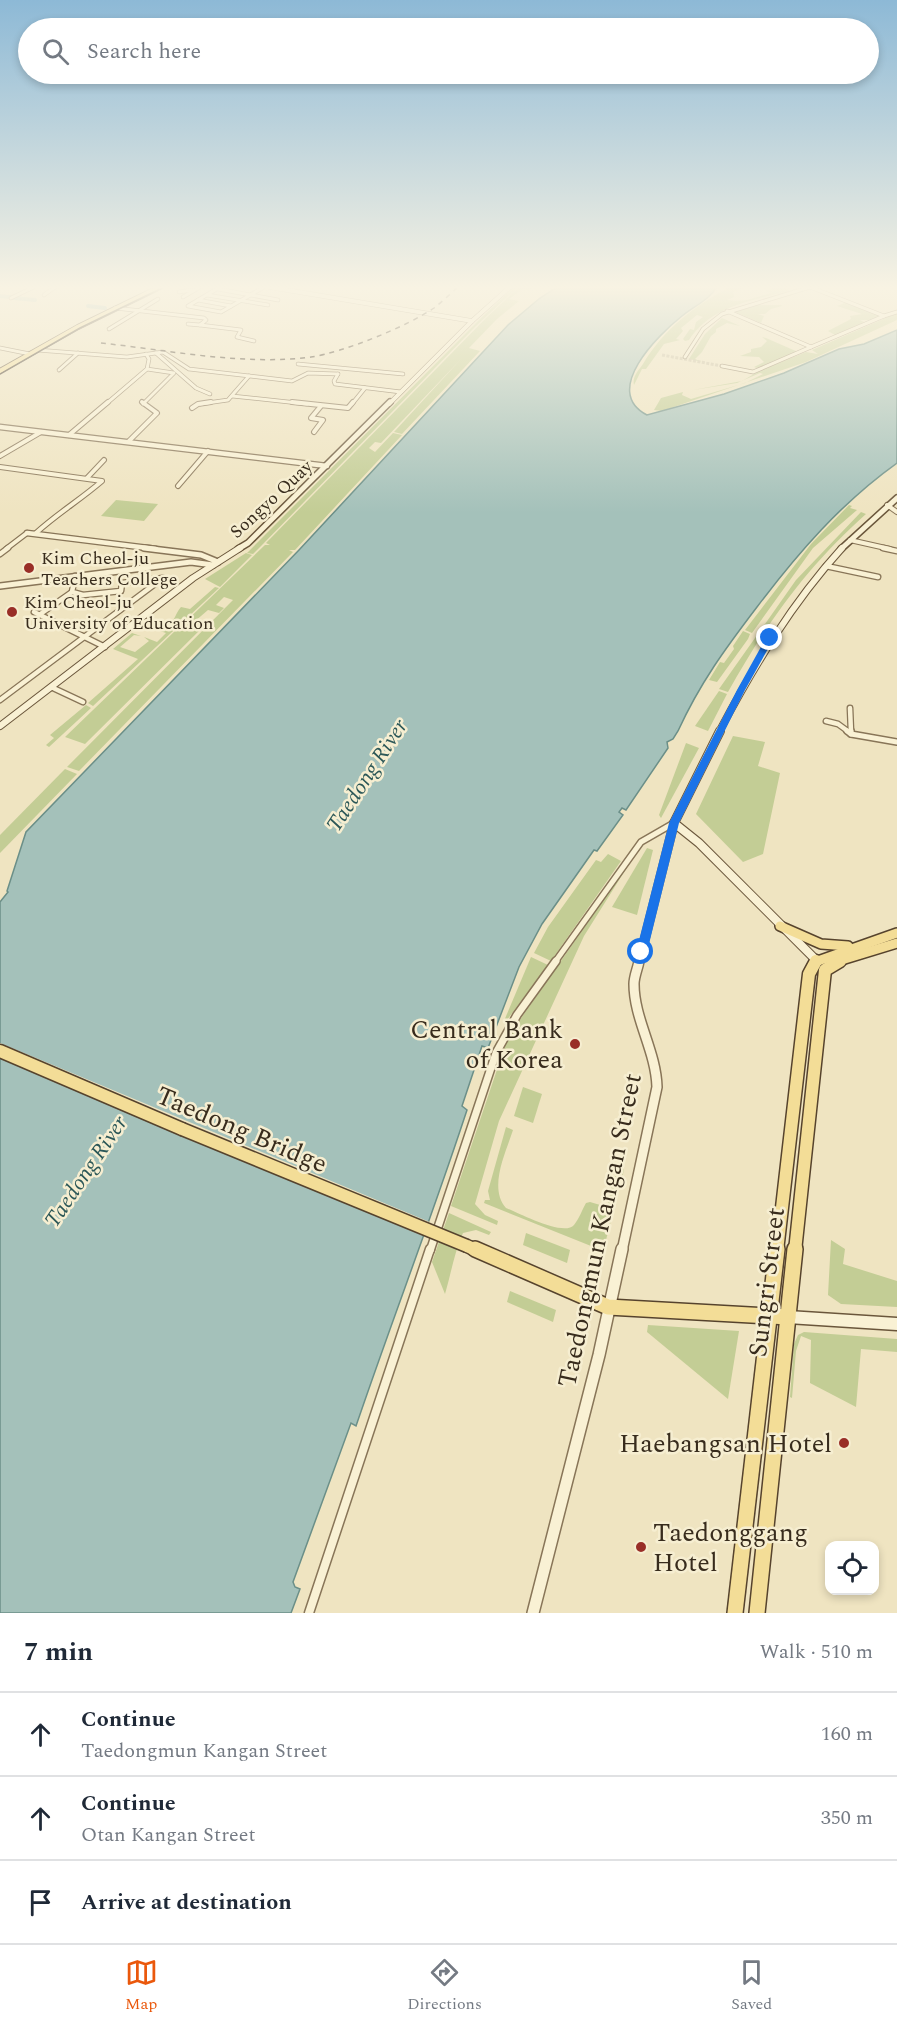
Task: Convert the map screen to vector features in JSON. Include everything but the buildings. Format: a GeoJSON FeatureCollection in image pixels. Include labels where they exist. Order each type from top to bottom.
{"type":"FeatureCollection","features":[{"type":"Feature","properties":{"kind":"main road"},"geometry":{"type":"LineString","coordinates":[[0,371],[15,362]]}},
{"type":"Feature","properties":{"kind":"main road","name":"Songyo Quay"},"geometry":{"type":"LineString","coordinates":[[0,726],[216,564],[248,543],[431,362]]}},
{"type":"Feature","properties":{"kind":"main road"},"geometry":{"type":"LineString","coordinates":[[897,498],[850,540],[792,606],[758,658],[674,823],[714,858],[825,970],[835,962],[897,943]]}},
{"type":"Feature","properties":{"kind":"main road"},"geometry":{"type":"LineString","coordinates":[[780,926],[821,944],[845,946],[865,943]]}},
{"type":"Feature","properties":{"kind":"main road"},"geometry":{"type":"LineString","coordinates":[[816,960],[897,933]]}},
{"type":"Feature","properties":{"kind":"main road","name":"Sungri Street"},"geometry":{"type":"LineString","coordinates":[[735,1613],[804,1010],[809,974],[816,960]]}},
{"type":"Feature","properties":{"kind":"main road","name":"Sungri Street"},"geometry":{"type":"LineString","coordinates":[[757,1613],[825,970]]}},
{"type":"Feature","properties":{"kind":"main road","name":"Taedong Bridge"},"geometry":{"type":"LineString","coordinates":[[0,1051],[608,1307]]}},
{"type":"Feature","properties":{"kind":"main road"},"geometry":{"type":"LineString","coordinates":[[608,1307],[897,1324]]}},
{"type":"Feature","properties":{"kind":"street"},"geometry":{"type":"LineString","coordinates":[[59,370],[68,362]]}},
{"type":"Feature","properties":{"kind":"street"},"geometry":{"type":"LineString","coordinates":[[69,435],[147,369],[148,362]]}},
{"type":"Feature","properties":{"kind":"street"},"geometry":{"type":"LineString","coordinates":[[168,362],[196,388],[210,394]]}},
{"type":"Feature","properties":{"kind":"street"},"geometry":{"type":"LineString","coordinates":[[179,362],[189,369],[292,381],[308,373],[338,374]]}},
{"type":"Feature","properties":{"kind":"street"},"geometry":{"type":"LineString","coordinates":[[722,366],[753,372],[776,362]]}},
{"type":"Feature","properties":{"kind":"street"},"geometry":{"type":"LineString","coordinates":[[298,364],[403,374]]}},
{"type":"Feature","properties":{"kind":"street"},"geometry":{"type":"LineString","coordinates":[[342,368],[334,381],[335,384],[402,392]]}},
{"type":"Feature","properties":{"kind":"street"},"geometry":{"type":"LineString","coordinates":[[129,441],[157,413],[143,405],[142,402],[174,373],[147,369]]}},
{"type":"Feature","properties":{"kind":"street"},"geometry":{"type":"LineString","coordinates":[[192,408],[204,403],[225,402],[249,376]]}},
{"type":"Feature","properties":{"kind":"street"},"geometry":{"type":"LineString","coordinates":[[232,396],[348,408],[365,387]]}},
{"type":"Feature","properties":{"kind":"street"},"geometry":{"type":"LineString","coordinates":[[314,432],[323,420],[311,418],[321,406]]}},
{"type":"Feature","properties":{"kind":"street"},"geometry":{"type":"LineString","coordinates":[[0,427],[327,466]]}},
{"type":"Feature","properties":{"kind":"street"},"geometry":{"type":"LineString","coordinates":[[0,456],[41,432]]}},
{"type":"Feature","properties":{"kind":"street"},"geometry":{"type":"LineString","coordinates":[[178,486],[208,451]]}},
{"type":"Feature","properties":{"kind":"street"},"geometry":{"type":"LineString","coordinates":[[87,478],[104,460]]}},
{"type":"Feature","properties":{"kind":"street"},"geometry":{"type":"LineString","coordinates":[[0,468],[102,481],[74,505],[65,507],[36,532]]}},
{"type":"Feature","properties":{"kind":"street"},"geometry":{"type":"LineString","coordinates":[[888,505],[897,512]]}},
{"type":"Feature","properties":{"kind":"street"},"geometry":{"type":"LineString","coordinates":[[0,554],[27,533],[36,532],[201,555],[216,564]]}},
{"type":"Feature","properties":{"kind":"street"},"geometry":{"type":"LineString","coordinates":[[850,540],[897,551]]}},
{"type":"Feature","properties":{"kind":"street"},"geometry":{"type":"LineString","coordinates":[[0,586],[191,562],[216,564]]}},
{"type":"Feature","properties":{"kind":"street"},"geometry":{"type":"LineString","coordinates":[[826,566],[878,577]]}},
{"type":"Feature","properties":{"kind":"street"},"geometry":{"type":"LineString","coordinates":[[75,576],[72,592],[37,614],[105,647]]}},
{"type":"Feature","properties":{"kind":"street"},"geometry":{"type":"LineString","coordinates":[[0,700],[163,579],[122,583],[121,591],[83,595],[72,592]]}},
{"type":"Feature","properties":{"kind":"street"},"geometry":{"type":"LineString","coordinates":[[51,687],[83,702]]}},
{"type":"Feature","properties":{"kind":"street"},"geometry":{"type":"LineString","coordinates":[[850,708],[851,734]]}},
{"type":"Feature","properties":{"kind":"street"},"geometry":{"type":"LineString","coordinates":[[826,721],[838,724],[851,734],[897,742]]}},
{"type":"Feature","properties":{"kind":"street"},"geometry":{"type":"LineString","coordinates":[[309,1613],[496,1053],[517,1015],[641,842],[674,823]]}},
{"type":"Feature","properties":{"kind":"street","name":"Taedongmun Kangan Street"},"geometry":{"type":"LineString","coordinates":[[533,1613],[599,1355],[657,1087],[655,1058],[635,996],[634,982],[674,823]]}},
{"type":"Feature","properties":{"kind":"green space"},"geometry":{"type":"Polygon","coordinates":[[[437,362],[441,362],[253,554],[247,553],[437,362]]]}},
{"type":"Feature","properties":{"kind":"green space"},"geometry":{"type":"Polygon","coordinates":[[[443,362],[458,362],[381,443],[375,442],[369,448],[375,452],[393,433],[402,435],[295,550],[289,550],[293,552],[79,771],[67,767],[233,600],[224,597],[216,605],[224,608],[219,613],[208,610],[194,622],[204,626],[85,744],[65,737],[176,630],[185,631],[178,629],[265,545],[270,545],[266,543],[443,362]]]}},
{"type":"Feature","properties":{"kind":"green space"},"geometry":{"type":"Polygon","coordinates":[[[458,362],[469,362],[402,434],[394,432],[458,362]]]}},
{"type":"Feature","properties":{"kind":"green space"},"geometry":{"type":"Polygon","coordinates":[[[644,362],[651,362],[646,369],[642,369],[634,385],[637,372],[644,362]]]}},
{"type":"Feature","properties":{"kind":"green space"},"geometry":{"type":"Polygon","coordinates":[[[763,362],[772,362],[757,368],[754,367],[763,362]]]}},
{"type":"Feature","properties":{"kind":"green space"},"geometry":{"type":"Polygon","coordinates":[[[781,362],[805,362],[747,382],[763,374],[760,373],[743,380],[781,362]]]}},
{"type":"Feature","properties":{"kind":"green space"},"geometry":{"type":"Polygon","coordinates":[[[741,381],[737,383],[693,390],[741,381]]]}},
{"type":"Feature","properties":{"kind":"green space"},"geometry":{"type":"Polygon","coordinates":[[[739,385],[662,411],[654,410],[661,398],[683,392],[682,395],[691,399],[739,385]]]}},
{"type":"Feature","properties":{"kind":"green space"},"geometry":{"type":"Polygon","coordinates":[[[116,500],[158,504],[144,521],[101,516],[116,500]]]}},
{"type":"Feature","properties":{"kind":"green space"},"geometry":{"type":"Polygon","coordinates":[[[849,505],[852,506],[850,508],[857,510],[813,548],[752,633],[745,630],[811,544],[849,505]]]}},
{"type":"Feature","properties":{"kind":"green space"},"geometry":{"type":"Polygon","coordinates":[[[861,512],[866,514],[844,534],[807,575],[773,619],[728,692],[719,689],[796,580],[861,512]]]}},
{"type":"Feature","properties":{"kind":"green space"},"geometry":{"type":"Polygon","coordinates":[[[246,553],[252,555],[220,587],[205,579],[246,553]]]}},
{"type":"Feature","properties":{"kind":"green space"},"geometry":{"type":"Polygon","coordinates":[[[215,587],[219,588],[93,706],[88,703],[138,659],[113,649],[132,633],[141,636],[134,635],[120,647],[135,652],[149,641],[144,637],[157,642],[166,633],[154,629],[158,628],[161,623],[169,623],[165,628],[173,620],[181,607],[190,609],[215,587]]]}},
{"type":"Feature","properties":{"kind":"green space"},"geometry":{"type":"Polygon","coordinates":[[[743,631],[750,634],[748,639],[717,682],[709,680],[720,662],[724,663],[734,649],[733,646],[743,631]]]}},
{"type":"Feature","properties":{"kind":"green space"},"geometry":{"type":"Polygon","coordinates":[[[719,691],[727,694],[708,731],[695,726],[719,691]]]}},
{"type":"Feature","properties":{"kind":"green space"},"geometry":{"type":"Polygon","coordinates":[[[86,705],[91,708],[49,747],[46,745],[54,738],[50,735],[86,705]]]}},
{"type":"Feature","properties":{"kind":"green space"},"geometry":{"type":"Polygon","coordinates":[[[733,736],[765,742],[758,766],[780,773],[763,854],[743,862],[696,814],[733,736]]]}},
{"type":"Feature","properties":{"kind":"green space"},"geometry":{"type":"Polygon","coordinates":[[[686,743],[699,748],[661,818],[659,815],[686,743]]]}},
{"type":"Feature","properties":{"kind":"green space"},"geometry":{"type":"Polygon","coordinates":[[[65,769],[77,774],[0,853],[0,835],[65,769]]]}},
{"type":"Feature","properties":{"kind":"green space"},"geometry":{"type":"Polygon","coordinates":[[[647,848],[653,850],[637,915],[612,907],[647,848]]]}},
{"type":"Feature","properties":{"kind":"green space"},"geometry":{"type":"Polygon","coordinates":[[[636,853],[584,936],[499,1121],[475,1204],[485,1215],[498,1221],[497,1225],[451,1206],[508,1037],[636,853]]]}},
{"type":"Feature","properties":{"kind":"green space"},"geometry":{"type":"Polygon","coordinates":[[[608,854],[621,861],[551,961],[534,953],[548,927],[596,860],[601,862],[608,854]]]}},
{"type":"Feature","properties":{"kind":"green space"},"geometry":{"type":"Polygon","coordinates":[[[531,957],[548,965],[504,1024],[504,1021],[531,957]]]}},
{"type":"Feature","properties":{"kind":"green space"},"geometry":{"type":"Polygon","coordinates":[[[523,1087],[542,1094],[533,1123],[514,1116],[523,1087]]]}},
{"type":"Feature","properties":{"kind":"green space"},"geometry":{"type":"Polygon","coordinates":[[[506,1127],[513,1130],[498,1180],[501,1200],[506,1208],[541,1223],[569,1228],[576,1223],[586,1203],[607,1207],[614,1176],[619,1177],[622,1168],[624,1170],[606,1240],[591,1246],[484,1203],[485,1200],[490,1200],[488,1191],[506,1127]]]}},
{"type":"Feature","properties":{"kind":"green space"},"geometry":{"type":"Polygon","coordinates":[[[449,1213],[491,1232],[489,1235],[476,1230],[463,1233],[445,1294],[432,1262],[449,1213]]]}},
{"type":"Feature","properties":{"kind":"green space"},"geometry":{"type":"Polygon","coordinates":[[[526,1233],[570,1250],[567,1263],[523,1245],[526,1233]]]}},
{"type":"Feature","properties":{"kind":"green space"},"geometry":{"type":"Polygon","coordinates":[[[831,1240],[845,1249],[843,1264],[897,1281],[897,1307],[841,1304],[828,1295],[831,1240]]]}},
{"type":"Feature","properties":{"kind":"green space"},"geometry":{"type":"Polygon","coordinates":[[[510,1291],[556,1310],[553,1322],[507,1302],[510,1291]]]}},
{"type":"Feature","properties":{"kind":"green space"},"geometry":{"type":"Polygon","coordinates":[[[648,1325],[739,1331],[728,1399],[647,1332],[648,1325]]]}},
{"type":"Feature","properties":{"kind":"green space"},"geometry":{"type":"Polygon","coordinates":[[[804,1332],[897,1339],[897,1352],[861,1349],[856,1407],[810,1383],[811,1340],[801,1336],[796,1351],[792,1398],[790,1397],[794,1344],[798,1335],[804,1332]]]}},
{"type":"Feature","properties":{"kind":"water","name":"Taedong River"},"geometry":{"type":"Polygon","coordinates":[[[473,362],[639,362],[632,378],[630,392],[634,405],[647,415],[724,394],[809,362],[897,362],[897,463],[857,495],[821,530],[788,567],[745,622],[704,682],[673,739],[667,742],[668,748],[626,810],[622,808],[619,812],[623,815],[597,851],[594,850],[542,924],[519,967],[488,1048],[482,1046],[462,1106],[467,1110],[438,1196],[356,1426],[351,1423],[293,1582],[295,1587],[300,1589],[291,1613],[0,1613],[0,902],[8,892],[26,832],[299,550],[473,362]]]}},
{"type":"Feature","properties":{"kind":"pier"},"geometry":{"type":"Polygon","coordinates":[[[0,1043],[432,1223],[427,1237],[0,1058],[0,1043]]]}},
{"type":"Feature","properties":{"kind":"tunnel"},"geometry":{"type":"LineString","coordinates":[[702,362],[722,366]]}},
{"type":"Feature","properties":{"kind":"tram line"},"geometry":{"type":"LineString","coordinates":[[0,374],[20,362]]}},
{"type":"Feature","properties":{"kind":"place","name":"Kim Cheol-ju Teachers College"},"geometry":{"type":"Point","coordinates":[29,568]}},
{"type":"Feature","properties":{"kind":"place","name":"Kim Cheol-ju University of Education"},"geometry":{"type":"Point","coordinates":[12,612]}},
{"type":"Feature","properties":{"kind":"place","name":"Central Bank of Korea"},"geometry":{"type":"Point","coordinates":[575,1044]}},
{"type":"Feature","properties":{"kind":"place","name":"Haebangsan Hotel"},"geometry":{"type":"Point","coordinates":[844,1443]}},
{"type":"Feature","properties":{"kind":"place","name":"Taedonggang Hotel"},"geometry":{"type":"Point","coordinates":[641,1547]}},
{"type":"Feature","properties":{"kind":"route"},"geometry":{"type":"LineString","coordinates":[[641,952],[674,823],[770,638]]}}]}
